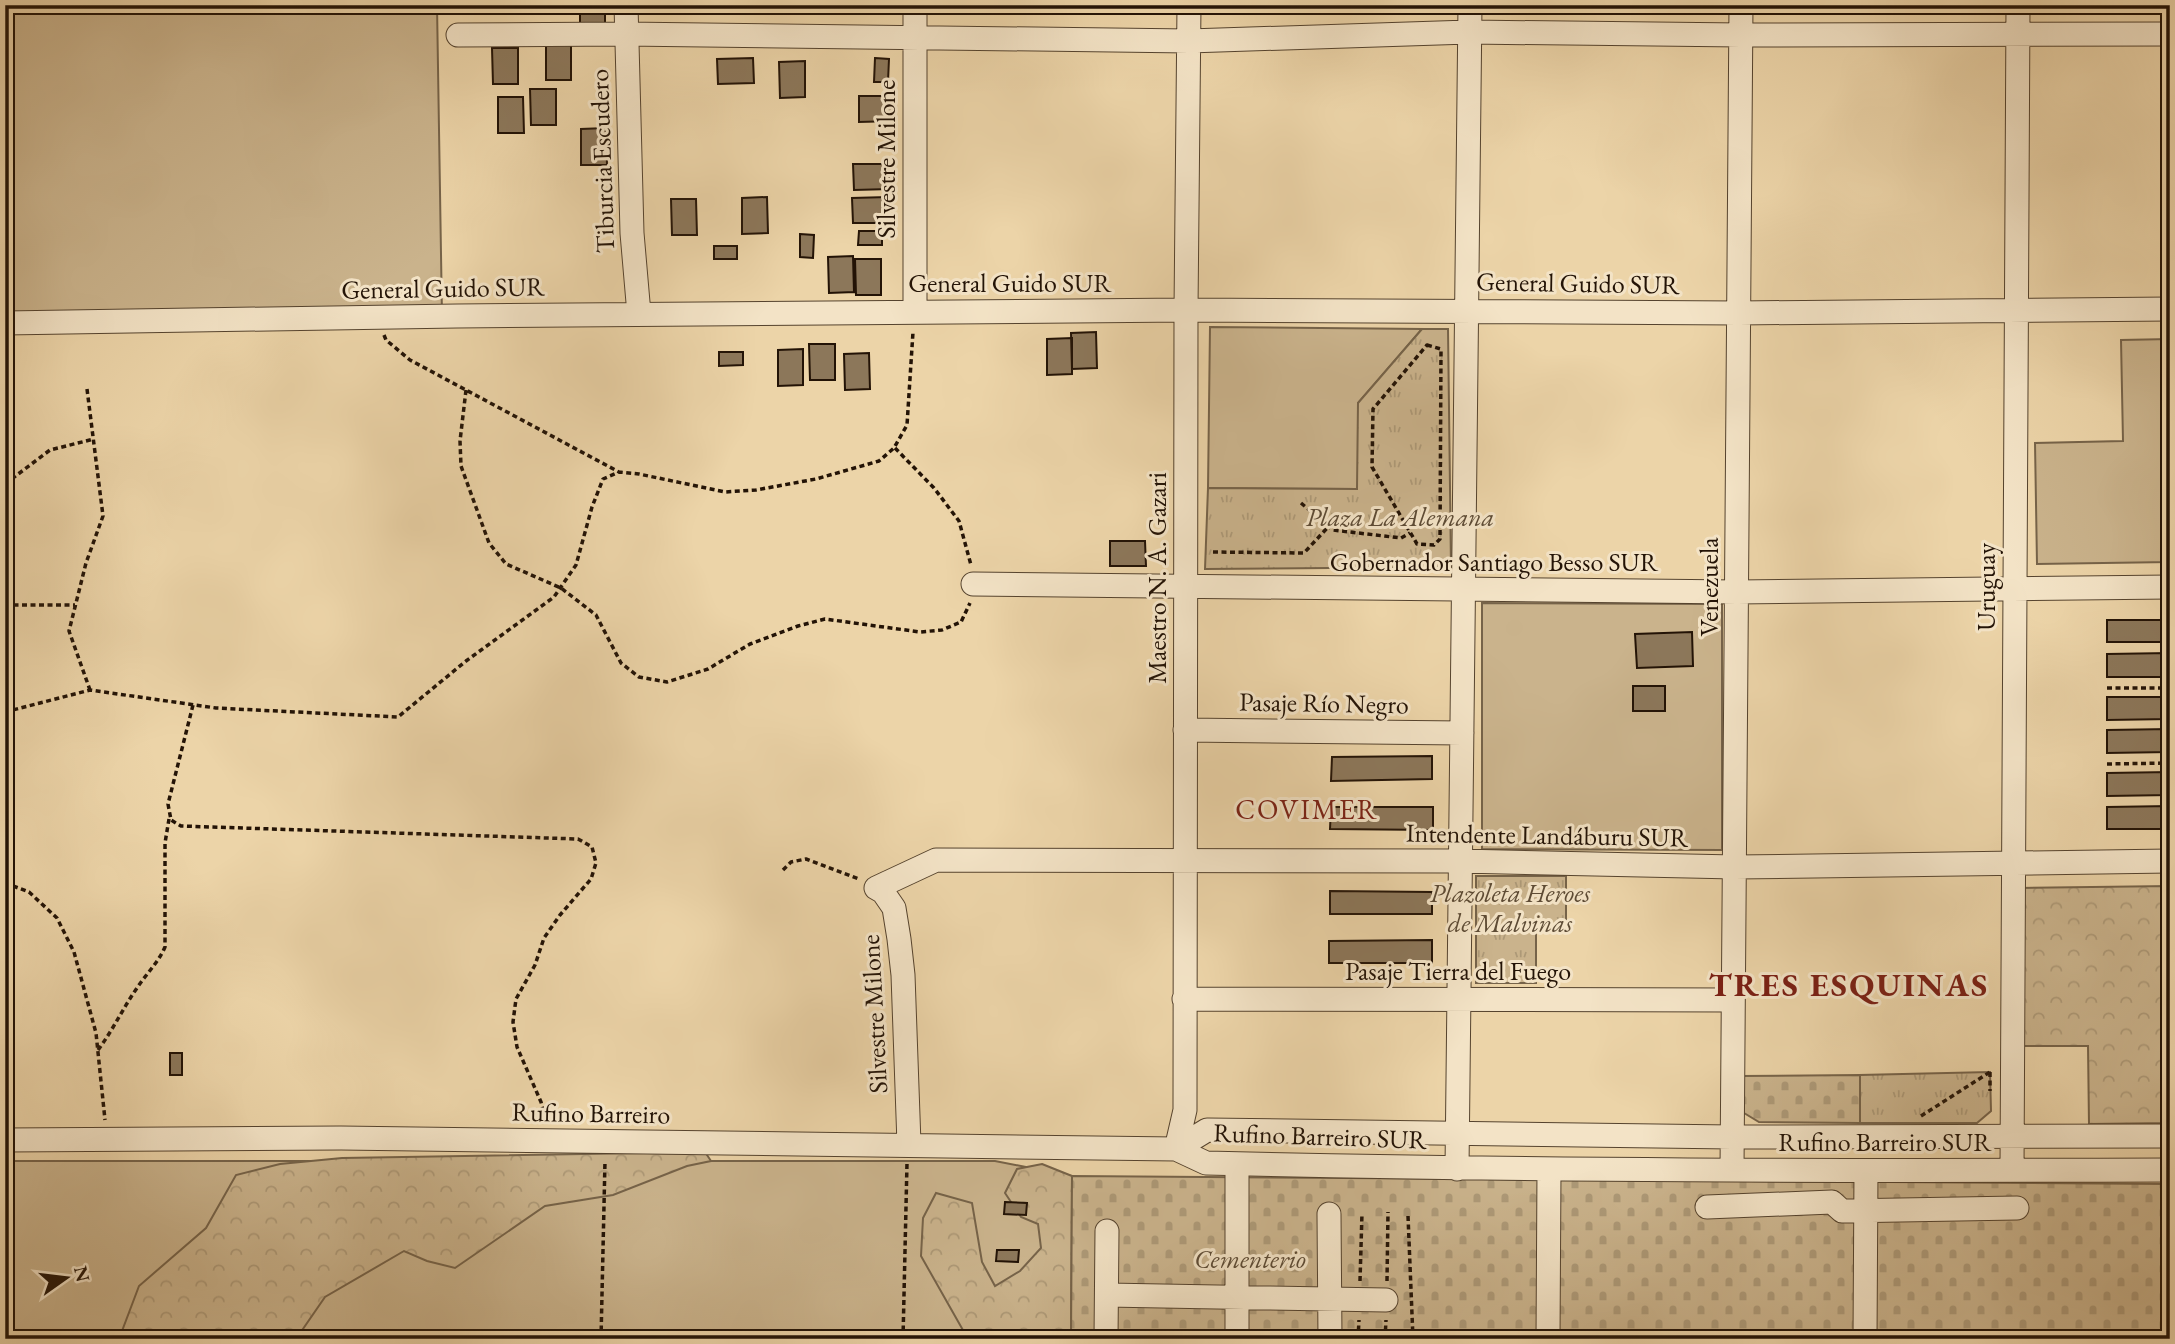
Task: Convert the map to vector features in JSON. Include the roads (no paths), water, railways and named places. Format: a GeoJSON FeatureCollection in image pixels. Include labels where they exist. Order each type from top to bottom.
{"type":"FeatureCollection","features":[{"type":"Feature","properties":{"kind":"street","name":"Tiburcia Escudero"},"geometry":{"type":"LineString","coordinates":[[626,5],[632,233],[639,314]]}},
{"type":"Feature","properties":{"kind":"street","name":"Silvestre Milone"},"geometry":{"type":"LineString","coordinates":[[915,5],[915,312]]}},
{"type":"Feature","properties":{"kind":"street","name":"Maestro N. A. Gazari"},"geometry":{"type":"LineString","coordinates":[[1176,1149],[1185,1110],[1189,5]]}},
{"type":"Feature","properties":{"kind":"street"},"geometry":{"type":"LineString","coordinates":[[1457,1169],[1470,5]]}},
{"type":"Feature","properties":{"kind":"street","name":"Venezuela"},"geometry":{"type":"LineString","coordinates":[[1732,1170],[1741,5]]}},
{"type":"Feature","properties":{"kind":"street","name":"Uruguay"},"geometry":{"type":"LineString","coordinates":[[2012,1170],[2018,5]]}},
{"type":"Feature","properties":{"kind":"street"},"geometry":{"type":"LineString","coordinates":[[458,35],[625,34],[1189,41],[1469,32],[2018,36],[2170,34]]}},
{"type":"Feature","properties":{"kind":"street","name":"General Guido SUR"},"geometry":{"type":"LineString","coordinates":[[5,323],[1186,310],[1739,313],[2170,309]]}},
{"type":"Feature","properties":{"kind":"street","name":"Gobernador Santiago Besso SUR"},"geometry":{"type":"LineString","coordinates":[[973,584],[1737,592],[2170,587]]}},
{"type":"Feature","properties":{"kind":"street","name":"Pasaje Río Negro"},"geometry":{"type":"LineString","coordinates":[[1185,730],[1462,733]]}},
{"type":"Feature","properties":{"kind":"street","name":"Intendente Landáburu SUR"},"geometry":{"type":"LineString","coordinates":[[876,888],[936,860],[1460,861],[1735,867],[2170,861]]}},
{"type":"Feature","properties":{"kind":"street","name":"Silvestre Milone"},"geometry":{"type":"LineString","coordinates":[[876,888],[883,891],[894,908],[899,939],[903,975],[908,1153]]}},
{"type":"Feature","properties":{"kind":"street","name":"Pasaje Tierra del Fuego"},"geometry":{"type":"LineString","coordinates":[[1184,999],[1733,1000]]}},
{"type":"Feature","properties":{"kind":"street","name":"Rufino Barreiro SUR"},"geometry":{"type":"LineString","coordinates":[[1176,1149],[1206,1130],[1732,1137],[2014,1136]]}},
{"type":"Feature","properties":{"kind":"street"},"geometry":{"type":"LineString","coordinates":[[2014,1136],[2170,1136]]}},
{"type":"Feature","properties":{"kind":"street","name":"Rufino Barreiro"},"geometry":{"type":"LineString","coordinates":[[5,1140],[341,1138],[547,1141],[908,1153],[1176,1149]]}},
{"type":"Feature","properties":{"kind":"street","name":"Rufino Barreiro SUR"},"geometry":{"type":"LineString","coordinates":[[1176,1149],[1206,1163],[1237,1164],[1549,1170],[2012,1170]]}},
{"type":"Feature","properties":{"kind":"street"},"geometry":{"type":"LineString","coordinates":[[1237,1164],[1237,1339]]}},
{"type":"Feature","properties":{"kind":"street"},"geometry":{"type":"LineString","coordinates":[[1548,1339],[1549,1170]]}},
{"type":"Feature","properties":{"kind":"street"},"geometry":{"type":"LineString","coordinates":[[2012,1170],[2170,1170]]}},
{"type":"Feature","properties":{"kind":"street"},"geometry":{"type":"LineString","coordinates":[[1865,1339],[1866,1171]]}},
{"type":"Feature","properties":{"kind":"street"},"geometry":{"type":"LineString","coordinates":[[1707,1207],[1832,1202],[1843,1211],[2017,1208]]}},
{"type":"Feature","properties":{"kind":"street"},"geometry":{"type":"LineString","coordinates":[[1329,1214],[1330,1339]]}},
{"type":"Feature","properties":{"kind":"street"},"geometry":{"type":"LineString","coordinates":[[1106,1339],[1107,1231]]}},
{"type":"Feature","properties":{"kind":"street"},"geometry":{"type":"LineString","coordinates":[[1107,1295],[1386,1300]]}},
{"type":"Feature","properties":{"kind":"district","name":"COVIMER"},"geometry":{"type":"Point","coordinates":[1307,809]}},
{"type":"Feature","properties":{"kind":"district","name":"TRES ESQUINAS"},"geometry":{"type":"Point","coordinates":[1849,984]}},
{"type":"Feature","properties":{"kind":"park label","name":"Plaza La Alemana"},"geometry":{"type":"Point","coordinates":[1400,517]}},
{"type":"Feature","properties":{"kind":"park label","name":"Plazoleta Heroes de Malvinas"},"geometry":{"type":"Point","coordinates":[1510,908]}},
{"type":"Feature","properties":{"kind":"park label","name":"Cementerio"},"geometry":{"type":"Point","coordinates":[1250,1259]}}]}
